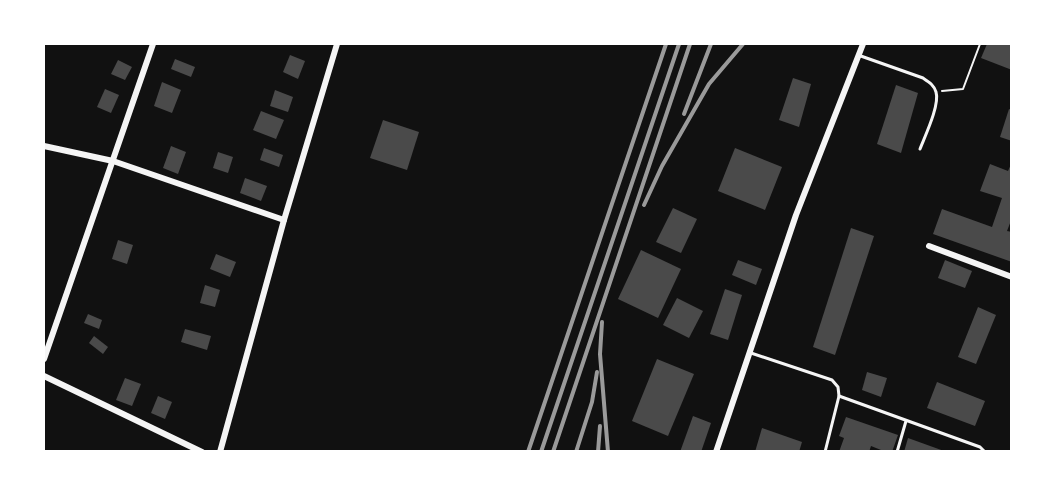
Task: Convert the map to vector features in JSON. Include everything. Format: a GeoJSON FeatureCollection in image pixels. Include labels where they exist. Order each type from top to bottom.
{"type":"FeatureCollection","features":[{"type":"Feature","properties":{"kind":"street"},"geometry":{"type":"LineString","coordinates":[[44,359],[153,44]]}},
{"type":"Feature","properties":{"kind":"street"},"geometry":{"type":"LineString","coordinates":[[220,452],[284,220],[337,44]]}},
{"type":"Feature","properties":{"kind":"street"},"geometry":{"type":"LineString","coordinates":[[716,452],[796,215],[863,44]]}},
{"type":"Feature","properties":{"kind":"street"},"geometry":{"type":"LineString","coordinates":[[44,146],[113,161],[284,220]]}},
{"type":"Feature","properties":{"kind":"street"},"geometry":{"type":"LineString","coordinates":[[929,246],[1011,277]]}},
{"type":"Feature","properties":{"kind":"street"},"geometry":{"type":"LineString","coordinates":[[44,376],[202,452]]}},
{"type":"Feature","properties":{"kind":"lane"},"geometry":{"type":"LineString","coordinates":[[858,55],[923,78],[936,91],[934,108],[920,149]]}},
{"type":"Feature","properties":{"kind":"lane"},"geometry":{"type":"LineString","coordinates":[[750,352],[832,380],[838,387],[839,396],[825,452]]}},
{"type":"Feature","properties":{"kind":"lane"},"geometry":{"type":"LineString","coordinates":[[839,396],[980,447],[985,452]]}},
{"type":"Feature","properties":{"kind":"lane"},"geometry":{"type":"LineString","coordinates":[[897,452],[906,421]]}},
{"type":"Feature","properties":{"kind":"path"},"geometry":{"type":"LineString","coordinates":[[936,91],[963,89],[980,44]]}},
{"type":"Feature","properties":{"kind":"building"},"geometry":{"type":"Polygon","coordinates":[[[987,44],[1012,44],[1012,70],[981,58],[987,44]]]}},
{"type":"Feature","properties":{"kind":"building"},"geometry":{"type":"Polygon","coordinates":[[[290,55],[305,61],[298,79],[283,72],[290,55]]]}},
{"type":"Feature","properties":{"kind":"building"},"geometry":{"type":"Polygon","coordinates":[[[175,59],[195,67],[191,77],[171,69],[175,59]]]}},
{"type":"Feature","properties":{"kind":"building"},"geometry":{"type":"Polygon","coordinates":[[[118,60],[132,67],[125,80],[111,74],[118,60]]]}},
{"type":"Feature","properties":{"kind":"building"},"geometry":{"type":"Polygon","coordinates":[[[793,78],[811,84],[799,127],[779,120],[793,78]]]}},
{"type":"Feature","properties":{"kind":"building"},"geometry":{"type":"Polygon","coordinates":[[[162,82],[181,90],[172,113],[154,106],[162,82]]]}},
{"type":"Feature","properties":{"kind":"building"},"geometry":{"type":"Polygon","coordinates":[[[896,85],[918,93],[901,153],[877,144],[896,85]]]}},
{"type":"Feature","properties":{"kind":"building"},"geometry":{"type":"Polygon","coordinates":[[[105,89],[119,95],[111,113],[97,107],[105,89]]]}},
{"type":"Feature","properties":{"kind":"building"},"geometry":{"type":"Polygon","coordinates":[[[275,90],[293,97],[288,112],[270,106],[275,90]]]}},
{"type":"Feature","properties":{"kind":"building"},"geometry":{"type":"Polygon","coordinates":[[[1009,109],[1012,110],[1012,141],[1000,137],[1009,109]]]}},
{"type":"Feature","properties":{"kind":"building"},"geometry":{"type":"Polygon","coordinates":[[[261,111],[284,120],[276,139],[253,130],[261,111]]]}},
{"type":"Feature","properties":{"kind":"building"},"geometry":{"type":"Polygon","coordinates":[[[383,120],[419,132],[407,170],[370,158],[383,120]]]}},
{"type":"Feature","properties":{"kind":"building"},"geometry":{"type":"Polygon","coordinates":[[[171,146],[186,152],[178,174],[163,168],[171,146]]]}},
{"type":"Feature","properties":{"kind":"building"},"geometry":{"type":"Polygon","coordinates":[[[264,148],[283,155],[279,167],[260,160],[264,148]]]}},
{"type":"Feature","properties":{"kind":"building"},"geometry":{"type":"Polygon","coordinates":[[[735,148],[782,167],[765,210],[718,191],[735,148]]]}},
{"type":"Feature","properties":{"kind":"building"},"geometry":{"type":"Polygon","coordinates":[[[218,152],[233,157],[228,173],[213,168],[218,152]]]}},
{"type":"Feature","properties":{"kind":"building"},"geometry":{"type":"Polygon","coordinates":[[[1012,162],[1012,218],[1007,231],[1012,232],[1012,262],[933,234],[942,209],[992,227],[1002,198],[980,191],[990,164],[1008,171],[1012,162]]]}},
{"type":"Feature","properties":{"kind":"building"},"geometry":{"type":"Polygon","coordinates":[[[245,178],[267,186],[261,201],[240,193],[245,178]]]}},
{"type":"Feature","properties":{"kind":"building"},"geometry":{"type":"Polygon","coordinates":[[[673,208],[697,219],[681,253],[656,242],[673,208]]]}},
{"type":"Feature","properties":{"kind":"building"},"geometry":{"type":"Polygon","coordinates":[[[851,228],[874,236],[835,355],[813,347],[851,228]]]}},
{"type":"Feature","properties":{"kind":"building"},"geometry":{"type":"Polygon","coordinates":[[[118,240],[133,245],[127,264],[112,259],[118,240]]]}},
{"type":"Feature","properties":{"kind":"building"},"geometry":{"type":"Polygon","coordinates":[[[641,250],[681,269],[658,318],[618,299],[641,250]]]}},
{"type":"Feature","properties":{"kind":"building"},"geometry":{"type":"Polygon","coordinates":[[[216,254],[236,262],[230,277],[210,269],[216,254]]]}},
{"type":"Feature","properties":{"kind":"building"},"geometry":{"type":"Polygon","coordinates":[[[738,260],[762,269],[756,285],[732,275],[738,260]]]}},
{"type":"Feature","properties":{"kind":"building"},"geometry":{"type":"Polygon","coordinates":[[[945,260],[972,271],[965,288],[938,278],[945,260]]]}},
{"type":"Feature","properties":{"kind":"building"},"geometry":{"type":"Polygon","coordinates":[[[205,285],[220,290],[215,307],[200,303],[205,285]]]}},
{"type":"Feature","properties":{"kind":"building"},"geometry":{"type":"Polygon","coordinates":[[[725,289],[742,295],[728,340],[710,334],[725,289]]]}},
{"type":"Feature","properties":{"kind":"building"},"geometry":{"type":"Polygon","coordinates":[[[677,298],[703,311],[689,338],[663,325],[677,298]]]}},
{"type":"Feature","properties":{"kind":"building"},"geometry":{"type":"Polygon","coordinates":[[[978,307],[996,315],[976,364],[958,357],[978,307]]]}},
{"type":"Feature","properties":{"kind":"building"},"geometry":{"type":"Polygon","coordinates":[[[88,314],[102,320],[99,329],[84,323],[88,314]]]}},
{"type":"Feature","properties":{"kind":"building"},"geometry":{"type":"Polygon","coordinates":[[[185,329],[211,336],[207,350],[181,342],[185,329]]]}},
{"type":"Feature","properties":{"kind":"building"},"geometry":{"type":"Polygon","coordinates":[[[94,336],[108,347],[103,354],[89,343],[94,336]]]}},
{"type":"Feature","properties":{"kind":"building"},"geometry":{"type":"Polygon","coordinates":[[[657,359],[694,374],[668,436],[632,421],[657,359]]]}},
{"type":"Feature","properties":{"kind":"building"},"geometry":{"type":"Polygon","coordinates":[[[867,372],[887,378],[881,397],[862,390],[867,372]]]}},
{"type":"Feature","properties":{"kind":"building"},"geometry":{"type":"Polygon","coordinates":[[[125,378],[141,384],[132,406],[116,400],[125,378]]]}},
{"type":"Feature","properties":{"kind":"building"},"geometry":{"type":"Polygon","coordinates":[[[937,382],[985,401],[975,426],[927,408],[937,382]]]}},
{"type":"Feature","properties":{"kind":"building"},"geometry":{"type":"Polygon","coordinates":[[[158,396],[172,402],[165,419],[151,413],[158,396]]]}},
{"type":"Feature","properties":{"kind":"building"},"geometry":{"type":"Polygon","coordinates":[[[693,416],[711,423],[701,452],[680,452],[693,416]]]}},
{"type":"Feature","properties":{"kind":"building"},"geometry":{"type":"Polygon","coordinates":[[[846,417],[898,435],[892,452],[871,446],[869,452],[839,452],[844,438],[839,436],[846,417]]]}},
{"type":"Feature","properties":{"kind":"building"},"geometry":{"type":"Polygon","coordinates":[[[762,428],[802,442],[799,452],[755,452],[762,428]]]}},
{"type":"Feature","properties":{"kind":"building"},"geometry":{"type":"Polygon","coordinates":[[[908,438],[944,451],[944,452],[904,452],[908,438]]]}},
{"type":"Feature","properties":{"kind":"railway"},"geometry":{"type":"LineString","coordinates":[[528,452],[666,44]]}},
{"type":"Feature","properties":{"kind":"railway"},"geometry":{"type":"LineString","coordinates":[[541,452],[679,44]]}},
{"type":"Feature","properties":{"kind":"railway"},"geometry":{"type":"LineString","coordinates":[[553,452],[690,44]]}},
{"type":"Feature","properties":{"kind":"railway"},"geometry":{"type":"LineString","coordinates":[[684,114],[711,44]]}},
{"type":"Feature","properties":{"kind":"railway"},"geometry":{"type":"LineString","coordinates":[[644,205],[662,166],[709,84],[743,44]]}},
{"type":"Feature","properties":{"kind":"railway"},"geometry":{"type":"LineString","coordinates":[[602,322],[600,354],[608,452]]}},
{"type":"Feature","properties":{"kind":"railway"},"geometry":{"type":"LineString","coordinates":[[576,452],[592,402],[597,372]]}},
{"type":"Feature","properties":{"kind":"railway"},"geometry":{"type":"LineString","coordinates":[[598,452],[600,426]]}}]}
